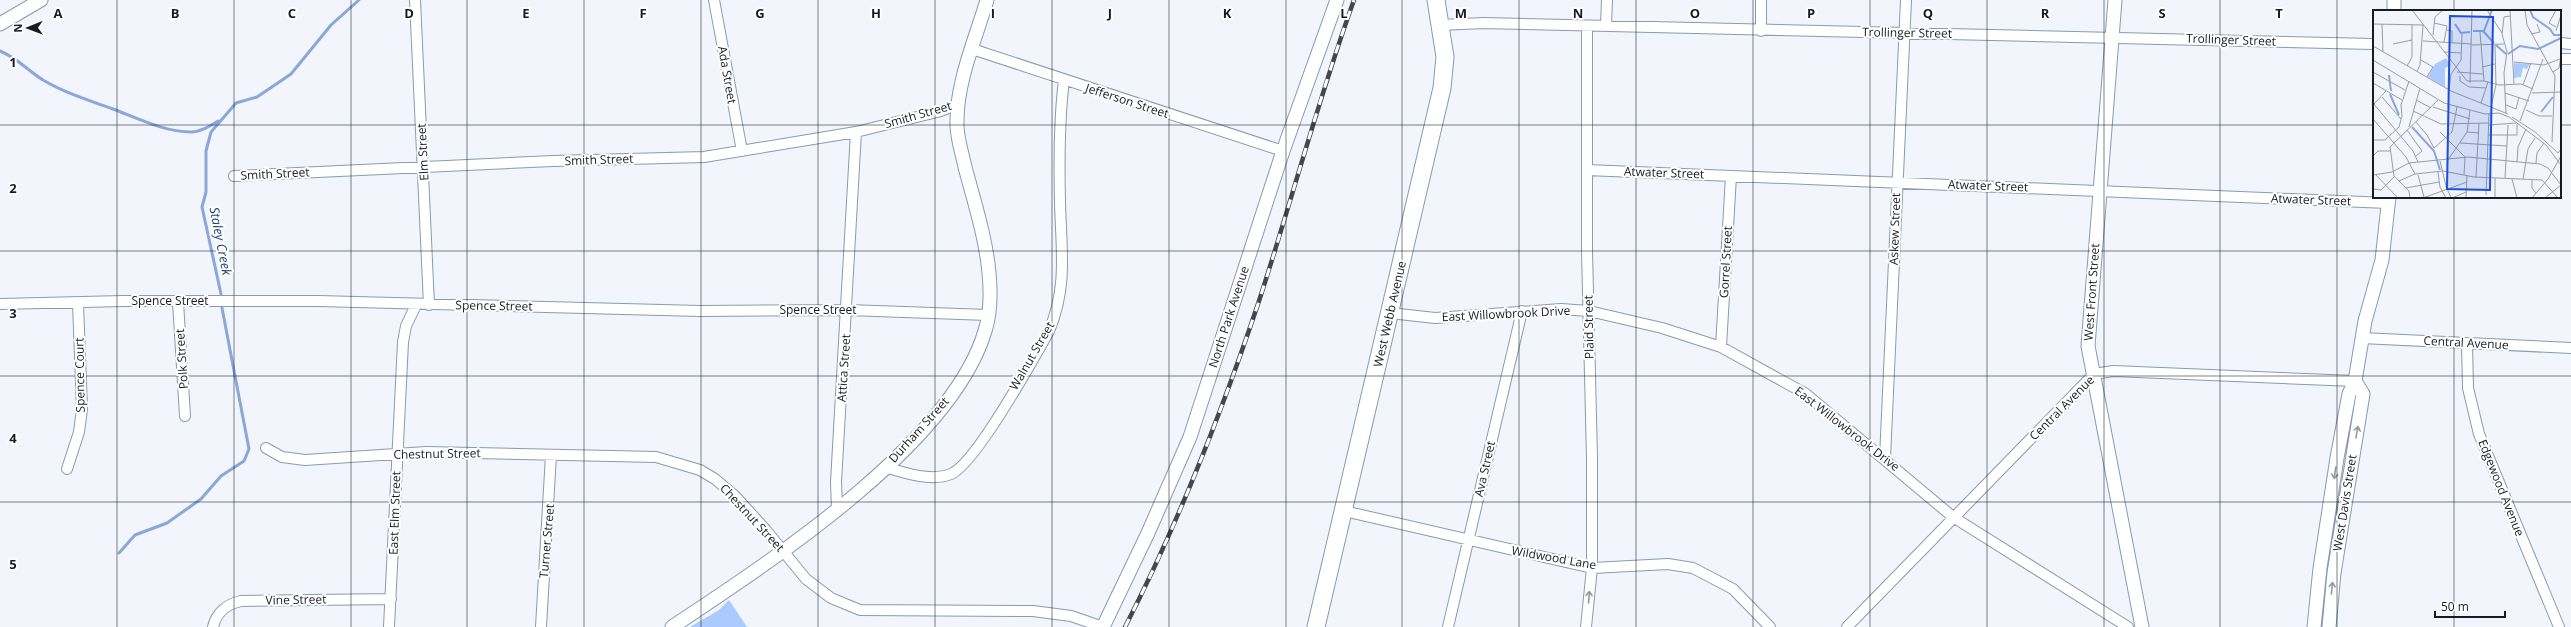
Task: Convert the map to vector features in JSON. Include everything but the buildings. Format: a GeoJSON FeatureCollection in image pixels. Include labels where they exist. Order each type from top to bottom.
{"type":"FeatureCollection","features":[{"type":"Feature","properties":{"kind":"highway","name":"West Webb Avenue"},"geometry":{"type":"LineString","coordinates":[[1316,627],[1442,88],[1445,57],[1436,0]]}},
{"type":"Feature","properties":{"kind":"street"},"geometry":{"type":"LineString","coordinates":[[0,24],[41,0]]}},
{"type":"Feature","properties":{"kind":"street","name":"Elm Street"},"geometry":{"type":"LineString","coordinates":[[415,0],[424,168],[429,305]]}},
{"type":"Feature","properties":{"kind":"street","name":"Ada Street"},"geometry":{"type":"LineString","coordinates":[[714,0],[742,151]]}},
{"type":"Feature","properties":{"kind":"street","name":"Durham Street"},"geometry":{"type":"LineString","coordinates":[[672,627],[784,552],[837,509],[885,467],[922,430],[957,388],[980,346],[991,300],[989,271],[958,136],[958,104],[972,49],[987,0]]}},
{"type":"Feature","properties":{"kind":"street","name":"North Park Avenue"},"geometry":{"type":"LineString","coordinates":[[1103,627],[1148,533],[1190,436],[1283,151],[1336,0]]}},
{"type":"Feature","properties":{"kind":"street"},"geometry":{"type":"LineString","coordinates":[[1606,0],[1606,26]]}},
{"type":"Feature","properties":{"kind":"street"},"geometry":{"type":"LineString","coordinates":[[1761,0],[1761,31]]}},
{"type":"Feature","properties":{"kind":"street","name":"Askew Street"},"geometry":{"type":"LineString","coordinates":[[1885,458],[1903,34],[1906,0]]}},
{"type":"Feature","properties":{"kind":"street","name":"West Front Street"},"geometry":{"type":"LineString","coordinates":[[2115,0],[2088,327],[2088,346],[2142,627]]}},
{"type":"Feature","properties":{"kind":"street","name":"Trollinger Street"},"geometry":{"type":"LineString","coordinates":[[1440,25],[1484,23],[1587,27],[1606,26],[1761,31],[2112,37],[2373,44]]}},
{"type":"Feature","properties":{"kind":"street","name":"Plaid Street"},"geometry":{"type":"LineString","coordinates":[[1586,627],[1592,568],[1587,170],[1587,27]]}},
{"type":"Feature","properties":{"kind":"street"},"geometry":{"type":"LineString","coordinates":[[2561,43],[2571,44]]}},
{"type":"Feature","properties":{"kind":"street","name":"Jefferson Street"},"geometry":{"type":"LineString","coordinates":[[972,49],[1283,151]]}},
{"type":"Feature","properties":{"kind":"street","name":"Walnut Street"},"geometry":{"type":"LineString","coordinates":[[885,467],[936,477],[951,474],[958,469],[975,452],[1049,331],[1057,311],[1062,283],[1060,155],[1064,80]]}},
{"type":"Feature","properties":{"kind":"street","name":"Smith Street"},"geometry":{"type":"LineString","coordinates":[[234,176],[704,157],[856,132],[941,111],[958,104]]}},
{"type":"Feature","properties":{"kind":"street","name":"Attica Street"},"geometry":{"type":"LineString","coordinates":[[837,509],[836,482],[848,310],[856,132]]}},
{"type":"Feature","properties":{"kind":"street","name":"Atwater Street"},"geometry":{"type":"LineString","coordinates":[[1587,170],[1897,183],[2388,200]]}},
{"type":"Feature","properties":{"kind":"street","name":"Gorrel Street"},"geometry":{"type":"LineString","coordinates":[[1721,347],[1731,176]]}},
{"type":"Feature","properties":{"kind":"street","name":"West Davis Street"},"geometry":{"type":"LineString","coordinates":[[2314,627],[2320,568],[2337,458],[2349,394],[2355,381],[2361,338],[2382,260],[2388,200]]}},
{"type":"Feature","properties":{"kind":"street","name":"Polk Street"},"geometry":{"type":"LineString","coordinates":[[178,302],[185,416]]}},
{"type":"Feature","properties":{"kind":"street","name":"Spence Street"},"geometry":{"type":"LineString","coordinates":[[0,304],[318,302],[700,311],[848,310],[988,315]]}},
{"type":"Feature","properties":{"kind":"street","name":"Spence Court"},"geometry":{"type":"LineString","coordinates":[[67,469],[79,432],[82,409],[78,303]]}},
{"type":"Feature","properties":{"kind":"street","name":"East Elm Street"},"geometry":{"type":"LineString","coordinates":[[389,627],[403,342],[406,326],[416,305]]}},
{"type":"Feature","properties":{"kind":"street","name":"East Willowbrook Drive"},"geometry":{"type":"LineString","coordinates":[[1390,313],[1435,318],[1561,308],[1589,311],[1662,328],[1721,347],[1806,394],[1885,458],[1953,517],[2128,627]]}},
{"type":"Feature","properties":{"kind":"street","name":"Ava Street"},"geometry":{"type":"LineString","coordinates":[[1448,627],[1522,311]]}},
{"type":"Feature","properties":{"kind":"street","name":"Central Avenue"},"geometry":{"type":"LineString","coordinates":[[2361,338],[2571,348]]}},
{"type":"Feature","properties":{"kind":"street","name":"Edgewood Avenue"},"geometry":{"type":"LineString","coordinates":[[2467,343],[2468,388],[2479,434],[2559,627]]}},
{"type":"Feature","properties":{"kind":"street","name":"Central Avenue"},"geometry":{"type":"LineString","coordinates":[[1847,627],[2094,374],[2113,371],[2355,381]]}},
{"type":"Feature","properties":{"kind":"street","name":"West Davis Street"},"geometry":{"type":"LineString","coordinates":[[2329,627],[2334,573],[2364,394],[2355,381]]}},
{"type":"Feature","properties":{"kind":"street","name":"Chestnut Street"},"geometry":{"type":"LineString","coordinates":[[266,448],[282,456],[305,460],[397,453],[656,457],[700,470],[735,496],[806,579],[831,598],[860,610],[1033,611],[1072,616],[1103,627]]}},
{"type":"Feature","properties":{"kind":"street","name":"Turner Street"},"geometry":{"type":"LineString","coordinates":[[541,627],[551,455]]}},
{"type":"Feature","properties":{"kind":"street","name":"Wildwood Lane"},"geometry":{"type":"LineString","coordinates":[[1344,511],[1592,568],[1668,564],[1693,568],[1733,589],[1770,627]]}},
{"type":"Feature","properties":{"kind":"street","name":"Vine Street"},"geometry":{"type":"LineString","coordinates":[[213,627],[220,612],[228,606],[240,601],[391,599]]}},
{"type":"Feature","properties":{"kind":"shaded area"},"geometry":{"type":"Polygon","coordinates":[[[729,600],[747,627],[690,627],[719,610],[729,600]]]}},
{"type":"Feature","properties":{"kind":"waterway","name":"Staley Creek"},"geometry":{"type":"LineString","coordinates":[[221,294],[202,207],[206,192],[206,151],[211,132],[236,103],[257,97],[291,74],[331,25],[359,0]]}},
{"type":"Feature","properties":{"kind":"waterway"},"geometry":{"type":"LineString","coordinates":[[0,51],[18,61],[43,80],[60,89],[151,124],[171,130],[195,132],[218,121]]}},
{"type":"Feature","properties":{"kind":"waterway","name":"Staley Creek"},"geometry":{"type":"LineString","coordinates":[[119,553],[135,535],[167,523],[201,499],[221,476],[244,461],[249,449],[222,308]]}},
{"type":"Feature","properties":{"kind":"railway"},"geometry":{"type":"LineString","coordinates":[[1125,627],[1181,509],[1214,427],[1244,345],[1270,266],[1328,75],[1354,0]]}}]}
